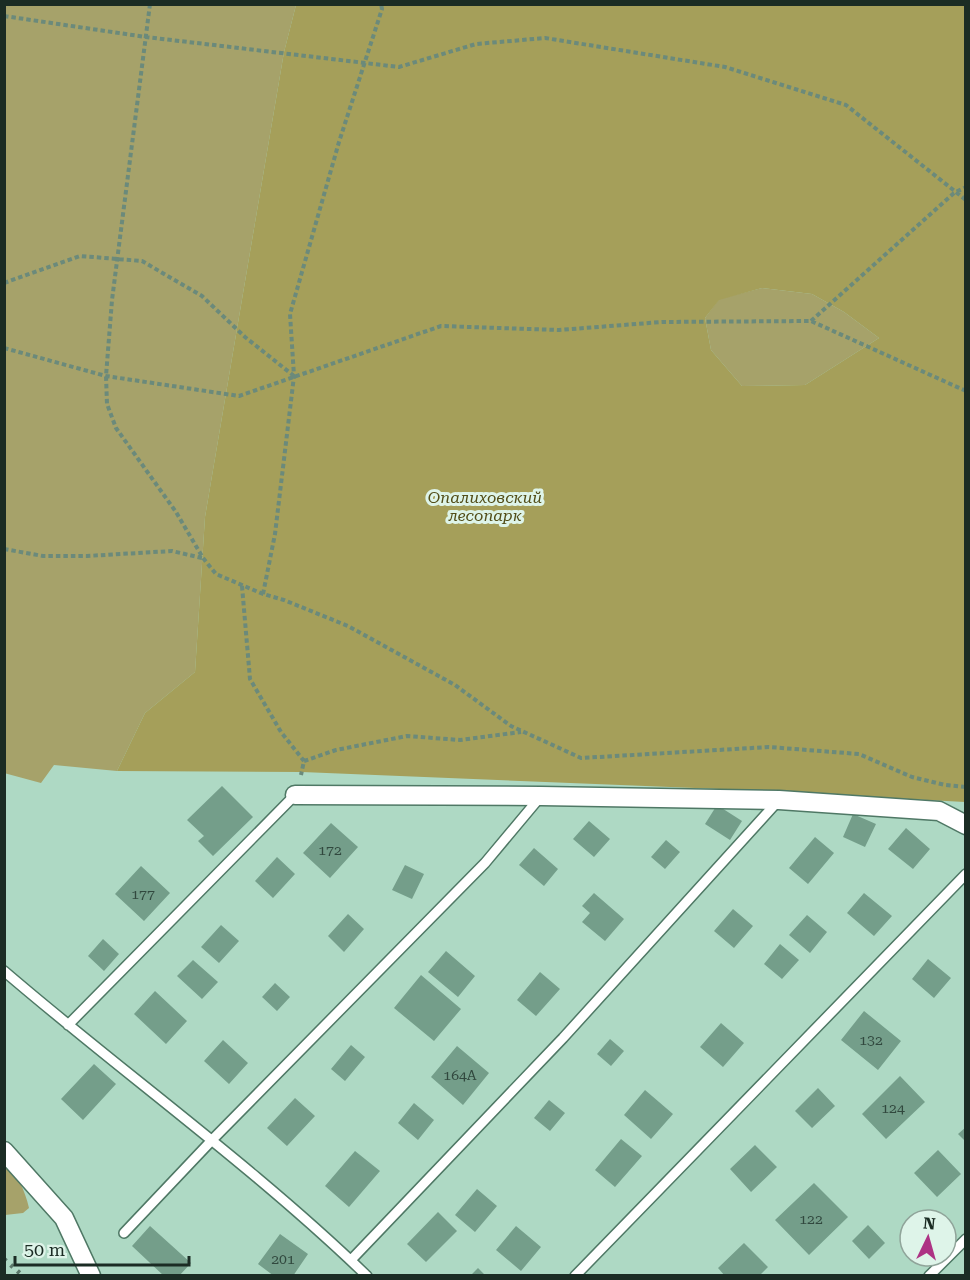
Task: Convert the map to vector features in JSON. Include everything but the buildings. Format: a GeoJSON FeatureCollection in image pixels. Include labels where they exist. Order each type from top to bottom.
{"type":"FeatureCollection","features":[{"type":"Feature","properties":{"kind":"street"},"geometry":{"type":"LineString","coordinates":[[295,795],[779,800],[939,811],[966,825]]}},
{"type":"Feature","properties":{"kind":"street"},"geometry":{"type":"LineString","coordinates":[[4,1151],[64,1218],[91,1275]]}},
{"type":"Feature","properties":{"kind":"lane"},"geometry":{"type":"LineString","coordinates":[[68,1025],[295,795]]}},
{"type":"Feature","properties":{"kind":"lane"},"geometry":{"type":"LineString","coordinates":[[124,1233],[213,1139],[485,863],[541,796]]}},
{"type":"Feature","properties":{"kind":"lane"},"geometry":{"type":"LineString","coordinates":[[351,1260],[562,1038],[779,800]]}},
{"type":"Feature","properties":{"kind":"lane"},"geometry":{"type":"LineString","coordinates":[[575,1275],[966,874]]}},
{"type":"Feature","properties":{"kind":"lane"},"geometry":{"type":"LineString","coordinates":[[4,971],[68,1025],[213,1139],[367,1275]]}},
{"type":"Feature","properties":{"kind":"lane"},"geometry":{"type":"LineString","coordinates":[[929,1275],[966,1239]]}},
{"type":"Feature","properties":{"kind":"path"},"geometry":{"type":"LineString","coordinates":[[150,4],[112,300],[106,376],[107,404],[116,428],[176,512],[202,558],[216,574],[348,626],[455,685],[511,726],[581,758],[769,747],[860,754],[912,777],[945,785],[966,787]]}},
{"type":"Feature","properties":{"kind":"path"},"geometry":{"type":"LineString","coordinates":[[263,594],[275,534],[294,376],[290,314],[339,142],[382,9],[381,4]]}},
{"type":"Feature","properties":{"kind":"path"},"geometry":{"type":"LineString","coordinates":[[4,16],[146,37],[399,67],[476,44],[545,38],[725,67],[846,105],[954,193],[966,200]]}},
{"type":"Feature","properties":{"kind":"path"},"geometry":{"type":"LineString","coordinates":[[811,321],[954,193],[966,187]]}},
{"type":"Feature","properties":{"kind":"path"},"geometry":{"type":"LineString","coordinates":[[4,283],[80,256],[142,261],[202,296],[245,337],[294,376]]}},
{"type":"Feature","properties":{"kind":"path"},"geometry":{"type":"LineString","coordinates":[[4,348],[106,376],[239,396],[441,326],[559,330],[662,322],[811,321],[966,391]]}},
{"type":"Feature","properties":{"kind":"path"},"geometry":{"type":"LineString","coordinates":[[4,549],[43,556],[172,551],[202,558]]}},
{"type":"Feature","properties":{"kind":"path"},"geometry":{"type":"LineString","coordinates":[[242,586],[250,679],[280,732],[304,761]]}},
{"type":"Feature","properties":{"kind":"path"},"geometry":{"type":"LineString","coordinates":[[304,761],[336,750],[407,736],[460,740],[524,731]]}},
{"type":"Feature","properties":{"kind":"path"},"geometry":{"type":"LineString","coordinates":[[295,795],[304,761]]}},
{"type":"Feature","properties":{"kind":"shaded area"},"geometry":{"type":"Polygon","coordinates":[[[4,5],[296,5],[284,52],[205,517],[195,672],[145,713],[117,771],[54,765],[41,783],[4,773],[4,5]]]}},
{"type":"Feature","properties":{"kind":"shaded area"},"geometry":{"type":"Polygon","coordinates":[[[762,288],[812,294],[844,312],[879,338],[805,385],[742,386],[711,350],[705,318],[719,299],[762,288]]]}},
{"type":"Feature","properties":{"kind":"shaded area"},"geometry":{"type":"Polygon","coordinates":[[[4,1160],[20,1182],[25,1195],[29,1208],[23,1213],[5,1215],[4,1160]]]}},
{"type":"Feature","properties":{"kind":"green space","name":"Опалиховский лесопарк"},"geometry":{"type":"Polygon","coordinates":[[[296,5],[965,5],[965,802],[720,789],[302,772],[117,771],[145,713],[195,672],[205,517],[284,52],[296,5]],[[762,288],[719,300],[705,318],[711,350],[742,386],[805,385],[879,338],[844,312],[812,294],[762,288]]]}},
{"type":"Feature","properties":{"kind":"railway"},"geometry":{"type":"LineString","coordinates":[[4,1259],[23,1276]]}}]}
